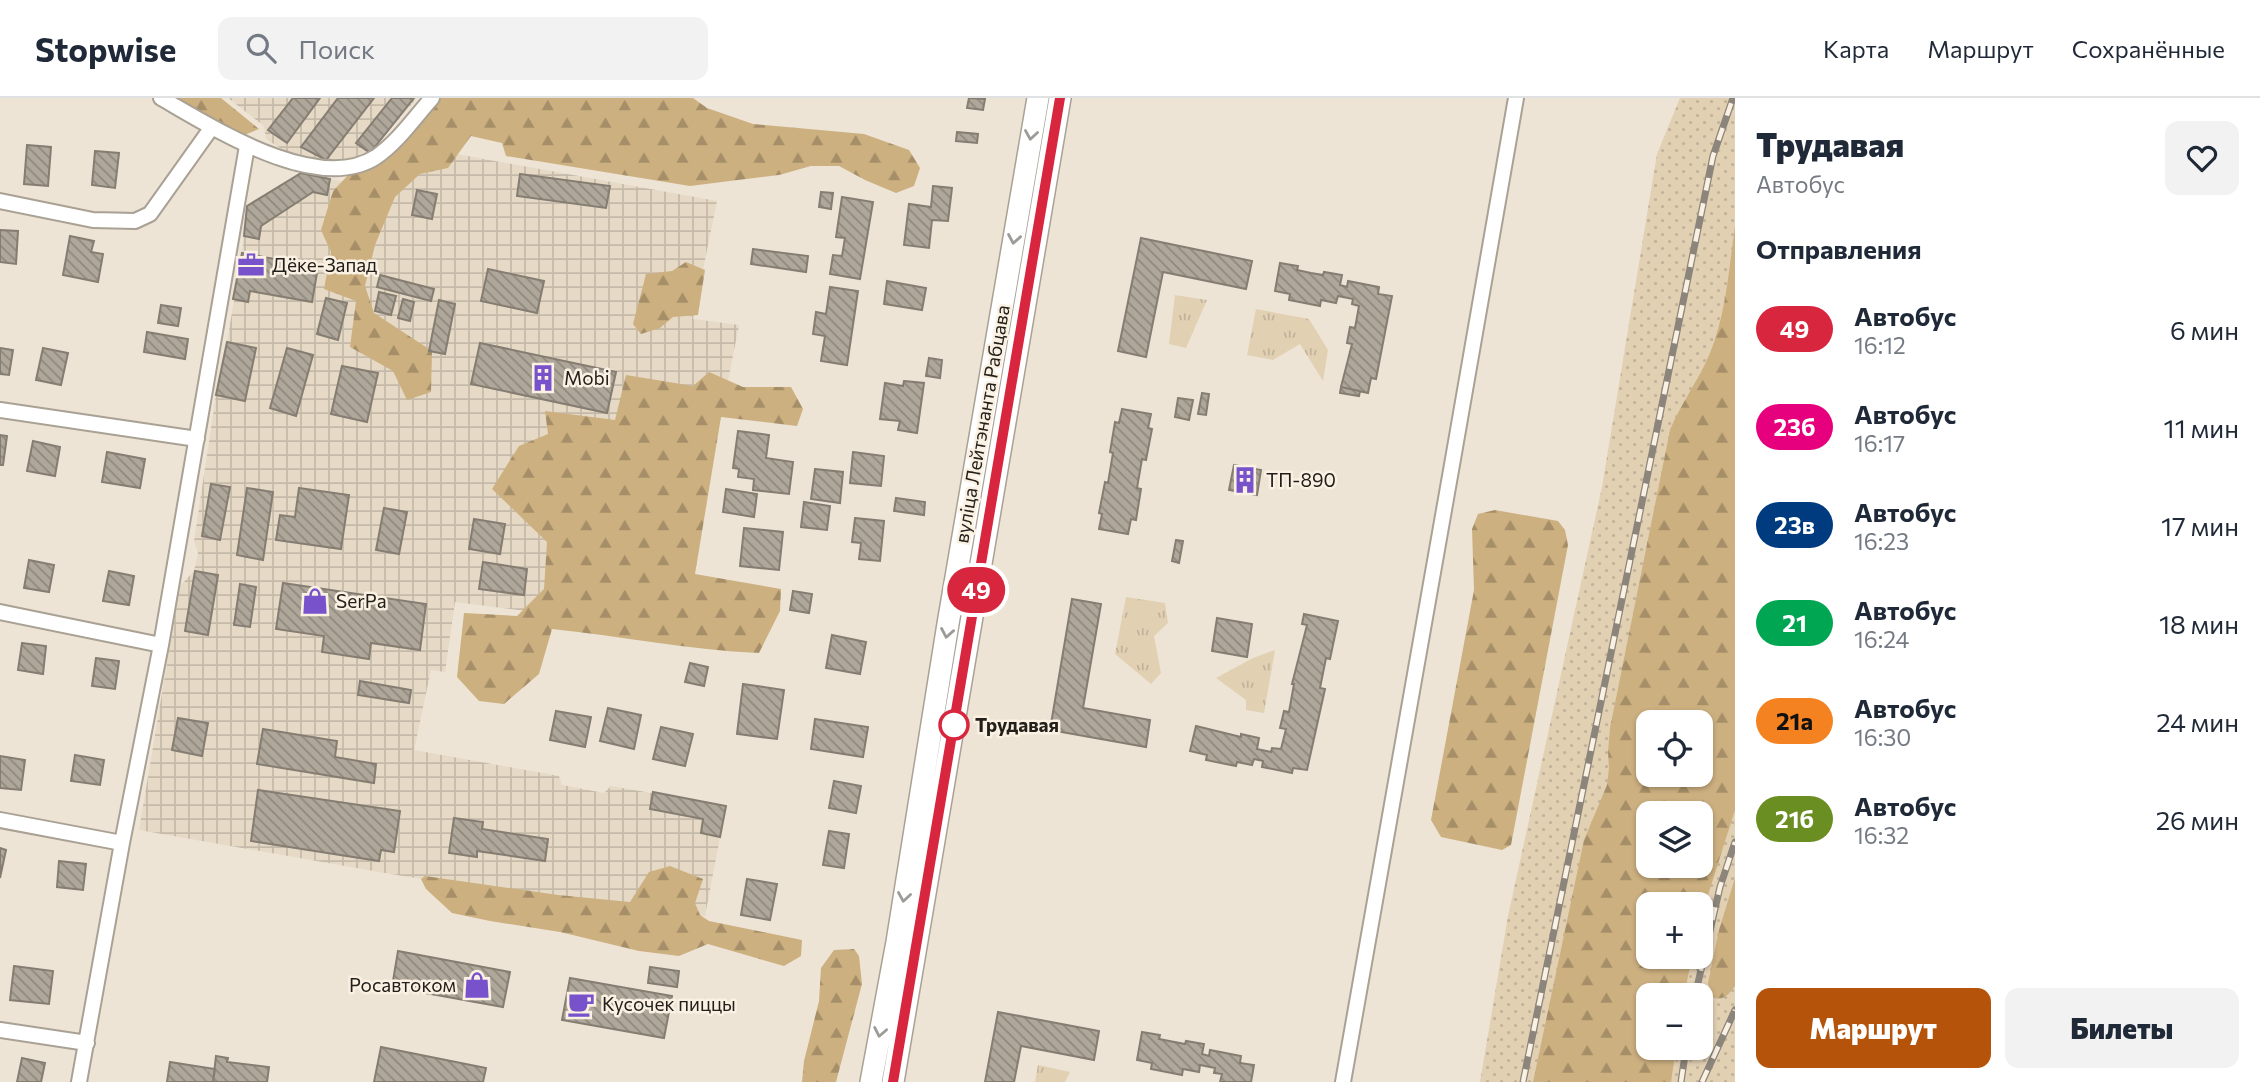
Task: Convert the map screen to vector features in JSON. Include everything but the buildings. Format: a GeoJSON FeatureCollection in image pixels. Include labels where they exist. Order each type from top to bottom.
{"type":"FeatureCollection","features":[{"type":"Feature","properties":{"kind":"highway","name":"вуліца Лейтэнанта Рабцава"},"geometry":{"type":"LineString","coordinates":[[893,1082],[900,984],[1038,98]]}},
{"type":"Feature","properties":{"kind":"highway","name":"вуліца Лейтэнанта Рабцава"},"geometry":{"type":"LineString","coordinates":[[871,1082],[900,984],[1060,98]]}},
{"type":"Feature","properties":{"kind":"street"},"geometry":{"type":"LineString","coordinates":[[160,98],[247,146],[309,165],[329,167],[361,163],[375,158],[432,98]]}},
{"type":"Feature","properties":{"kind":"street"},"geometry":{"type":"LineString","coordinates":[[1343,1082],[1411,710],[1450,469],[1516,98]]}},
{"type":"Feature","properties":{"kind":"street"},"geometry":{"type":"LineString","coordinates":[[0,201],[93,220],[135,221],[150,215],[212,127]]}},
{"type":"Feature","properties":{"kind":"street"},"geometry":{"type":"LineString","coordinates":[[79,1082],[121,843],[161,645],[247,146]]}},
{"type":"Feature","properties":{"kind":"street"},"geometry":{"type":"LineString","coordinates":[[0,410],[197,439]]}},
{"type":"Feature","properties":{"kind":"street"},"geometry":{"type":"LineString","coordinates":[[0,612],[161,645]]}},
{"type":"Feature","properties":{"kind":"street"},"geometry":{"type":"LineString","coordinates":[[0,820],[121,843]]}},
{"type":"Feature","properties":{"kind":"street"},"geometry":{"type":"LineString","coordinates":[[0,1030],[87,1043]]}},
{"type":"Feature","properties":{"kind":"shaded area"},"geometry":{"type":"Polygon","coordinates":[[[228,98],[417,98],[370,153],[351,159],[326,160],[285,151],[266,139],[264,126],[228,98]]]}},
{"type":"Feature","properties":{"kind":"shaded area"},"geometry":{"type":"Polygon","coordinates":[[[429,149],[717,201],[693,319],[739,325],[679,630],[455,602],[445,672],[431,670],[414,750],[559,776],[562,785],[604,793],[611,786],[726,806],[705,916],[408,877],[139,830],[180,586],[194,571],[198,553],[194,541],[216,395],[242,253],[247,206],[301,173],[384,190],[429,149]]]}},
{"type":"Feature","properties":{"kind":"green space"},"geometry":{"type":"Polygon","coordinates":[[[178,98],[221,98],[259,129],[242,136],[178,98]]]}},
{"type":"Feature","properties":{"kind":"green space"},"geometry":{"type":"Polygon","coordinates":[[[437,98],[693,98],[707,108],[753,124],[864,134],[909,150],[920,168],[914,186],[896,193],[839,166],[811,166],[779,175],[690,186],[506,156],[502,143],[471,136],[448,168],[420,174],[395,197],[375,245],[365,286],[374,313],[432,351],[431,392],[407,400],[393,371],[350,347],[356,301],[324,289],[331,252],[321,230],[333,191],[351,172],[378,166],[437,98]]]}},
{"type":"Feature","properties":{"kind":"green space"},"geometry":{"type":"Polygon","coordinates":[[[1680,98],[1735,98],[1735,1082],[1480,1082],[1508,916],[1602,487],[1657,154],[1680,98]]]}},
{"type":"Feature","properties":{"kind":"green space"},"geometry":{"type":"Polygon","coordinates":[[[1735,226],[1735,810],[1709,892],[1636,892],[1636,969],[1690,969],[1687,983],[1636,983],[1636,1060],[1674,1060],[1671,1082],[1533,1082],[1584,840],[1607,785],[1610,728],[1670,430],[1706,363],[1715,338],[1729,274],[1735,226]]]}},
{"type":"Feature","properties":{"kind":"green space"},"geometry":{"type":"Polygon","coordinates":[[[686,262],[705,270],[698,315],[673,317],[660,328],[641,334],[633,324],[646,274],[672,271],[686,262]]]}},
{"type":"Feature","properties":{"kind":"green space"},"geometry":{"type":"Polygon","coordinates":[[[1175,295],[1207,300],[1186,348],[1169,344],[1175,295]]]}},
{"type":"Feature","properties":{"kind":"green space"},"geometry":{"type":"Polygon","coordinates":[[[1256,309],[1309,319],[1328,350],[1323,381],[1300,344],[1273,360],[1247,355],[1256,309]]]}},
{"type":"Feature","properties":{"kind":"green space"},"geometry":{"type":"Polygon","coordinates":[[[709,372],[743,387],[791,387],[803,409],[797,426],[721,417],[695,574],[781,589],[780,611],[759,653],[552,629],[539,674],[504,704],[479,701],[457,677],[464,613],[517,616],[544,589],[547,542],[492,489],[519,446],[548,434],[545,411],[615,420],[626,375],[693,386],[709,372]]]}},
{"type":"Feature","properties":{"kind":"green space"},"geometry":{"type":"Polygon","coordinates":[[[1495,510],[1558,521],[1565,530],[1568,545],[1511,845],[1502,850],[1441,837],[1431,820],[1474,590],[1472,529],[1478,514],[1495,510]]]}},
{"type":"Feature","properties":{"kind":"green space"},"geometry":{"type":"Polygon","coordinates":[[[1126,597],[1165,603],[1168,623],[1154,636],[1161,673],[1151,684],[1115,654],[1126,597]]]}},
{"type":"Feature","properties":{"kind":"green space"},"geometry":{"type":"Polygon","coordinates":[[[1275,650],[1264,713],[1246,710],[1246,700],[1216,678],[1253,658],[1275,650]]]}},
{"type":"Feature","properties":{"kind":"green space"},"geometry":{"type":"Polygon","coordinates":[[[670,866],[703,879],[695,903],[700,915],[709,921],[802,940],[801,956],[784,966],[708,944],[679,956],[639,951],[560,932],[490,921],[452,913],[426,889],[421,879],[425,876],[558,895],[630,902],[649,872],[670,866]]]}},
{"type":"Feature","properties":{"kind":"green space"},"geometry":{"type":"Polygon","coordinates":[[[1735,878],[1735,986],[1719,999],[1713,997],[1713,983],[1708,983],[1719,930],[1735,878]]]}},
{"type":"Feature","properties":{"kind":"green space"},"geometry":{"type":"Polygon","coordinates":[[[854,949],[859,956],[862,984],[836,1082],[802,1082],[804,1061],[819,1001],[821,968],[834,950],[854,949]]]}},
{"type":"Feature","properties":{"kind":"green space"},"geometry":{"type":"Polygon","coordinates":[[[1038,1065],[1070,1072],[1065,1082],[1035,1082],[1038,1065]]]}},
{"type":"Feature","properties":{"kind":"railway"},"geometry":{"type":"LineString","coordinates":[[1523,1082],[1713,156],[1733,98]]}},
{"type":"Feature","properties":{"kind":"railway"},"geometry":{"type":"LineString","coordinates":[[1698,983],[1720,887],[1735,842]]}},
{"type":"Feature","properties":{"kind":"railway"},"geometry":{"type":"LineString","coordinates":[[1702,1082],[1735,1010]]}},
{"type":"Feature","properties":{"kind":"railway"},"geometry":{"type":"LineString","coordinates":[[1681,1082],[1684,1060]]}},
{"type":"Feature","properties":{"kind":"bus line","name":"49"},"geometry":{"type":"LineString","coordinates":[[893,1082],[1060,98]]}},
{"type":"Feature","properties":{"kind":"place","name":"Дёке-Запад"},"geometry":{"type":"Point","coordinates":[251,265]}},
{"type":"Feature","properties":{"kind":"place","name":"Mobi"},"geometry":{"type":"Point","coordinates":[543,378]}},
{"type":"Feature","properties":{"kind":"place","name":"ТП-890"},"geometry":{"type":"Point","coordinates":[1245,480]}},
{"type":"Feature","properties":{"kind":"place","name":"SerPa"},"geometry":{"type":"Point","coordinates":[315,601]}},
{"type":"Feature","properties":{"kind":"place","name":"Трудавая"},"geometry":{"type":"Point","coordinates":[954,725]}},
{"type":"Feature","properties":{"kind":"place","name":"Росавтоком"},"geometry":{"type":"Point","coordinates":[477,985]}},
{"type":"Feature","properties":{"kind":"place","name":"Кусочек пиццы"},"geometry":{"type":"Point","coordinates":[581,1004]}}]}
